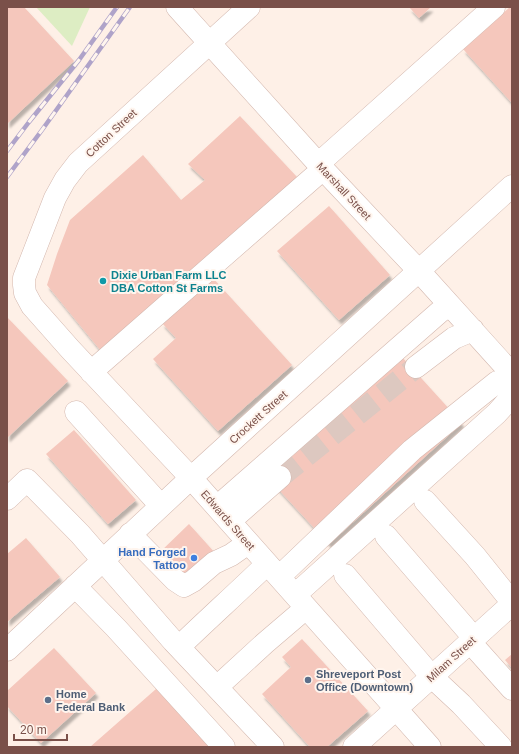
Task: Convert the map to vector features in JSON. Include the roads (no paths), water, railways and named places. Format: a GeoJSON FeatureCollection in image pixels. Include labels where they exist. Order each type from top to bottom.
{"type":"FeatureCollection","features":[{"type":"Feature","properties":{"kind":"street","name":"Marshall Street"},"geometry":{"type":"LineString","coordinates":[[177,7],[512,374]]}},
{"type":"Feature","properties":{"kind":"street","name":"Cotton Street"},"geometry":{"type":"LineString","coordinates":[[25,293],[24,278],[55,198],[65,180],[78,164],[249,7]]}},
{"type":"Feature","properties":{"kind":"street"},"geometry":{"type":"LineString","coordinates":[[91,372],[321,166],[494,7]]}},
{"type":"Feature","properties":{"kind":"street","name":"Crockett Street"},"geometry":{"type":"LineString","coordinates":[[7,650],[130,534],[512,186]]}},
{"type":"Feature","properties":{"kind":"street","name":"Edwards Street"},"geometry":{"type":"LineString","coordinates":[[25,293],[32,306],[91,372],[191,478],[430,747]]}},
{"type":"Feature","properties":{"kind":"street"},"geometry":{"type":"LineString","coordinates":[[223,514],[443,309],[452,308]]}},
{"type":"Feature","properties":{"kind":"street"},"geometry":{"type":"LineString","coordinates":[[416,367],[454,338],[473,330]]}},
{"type":"Feature","properties":{"kind":"street"},"geometry":{"type":"LineString","coordinates":[[179,647],[228,601],[273,570],[412,450],[497,382],[512,384]]}},
{"type":"Feature","properties":{"kind":"street"},"geometry":{"type":"LineString","coordinates":[[216,687],[265,643],[300,602],[497,413],[512,396]]}},
{"type":"Feature","properties":{"kind":"street"},"geometry":{"type":"LineString","coordinates":[[76,412],[161,506]]}},
{"type":"Feature","properties":{"kind":"street"},"geometry":{"type":"LineString","coordinates":[[223,514],[280,478]]}},
{"type":"Feature","properties":{"kind":"street"},"geometry":{"type":"LineString","coordinates":[[7,499],[27,480],[80,534],[179,647],[273,747]]}},
{"type":"Feature","properties":{"kind":"street"},"geometry":{"type":"LineString","coordinates":[[424,501],[475,556],[512,603]]}},
{"type":"Feature","properties":{"kind":"street"},"geometry":{"type":"LineString","coordinates":[[130,534],[175,580],[184,586],[193,581],[214,563],[231,555],[248,543]]}},
{"type":"Feature","properties":{"kind":"street"},"geometry":{"type":"LineString","coordinates":[[386,536],[512,689]]}},
{"type":"Feature","properties":{"kind":"street"},"geometry":{"type":"LineString","coordinates":[[345,575],[432,677],[462,704],[501,747]]}},
{"type":"Feature","properties":{"kind":"street"},"geometry":{"type":"LineString","coordinates":[[75,586],[116,628],[224,747]]}},
{"type":"Feature","properties":{"kind":"street","name":"Milam Street"},"geometry":{"type":"LineString","coordinates":[[354,747],[512,603]]}},
{"type":"Feature","properties":{"kind":"tunnel"},"geometry":{"type":"LineString","coordinates":[[280,477],[416,367]]}},
{"type":"Feature","properties":{"kind":"railway"},"geometry":{"type":"LineString","coordinates":[[7,151],[79,60],[117,7]]}},
{"type":"Feature","properties":{"kind":"railway"},"geometry":{"type":"LineString","coordinates":[[7,177],[130,7]]}},
{"type":"Feature","properties":{"kind":"place","name":"Dixie Urban Farm LLC DBA Cotton St Farms"},"geometry":{"type":"Point","coordinates":[103,281]}},
{"type":"Feature","properties":{"kind":"place","name":"Hand Forged Tattoo"},"geometry":{"type":"Point","coordinates":[194,558]}},
{"type":"Feature","properties":{"kind":"place","name":"Shreveport Post Office (Downtown)"},"geometry":{"type":"Point","coordinates":[308,680]}},
{"type":"Feature","properties":{"kind":"place","name":"Home Federal Bank"},"geometry":{"type":"Point","coordinates":[48,700]}}]}
